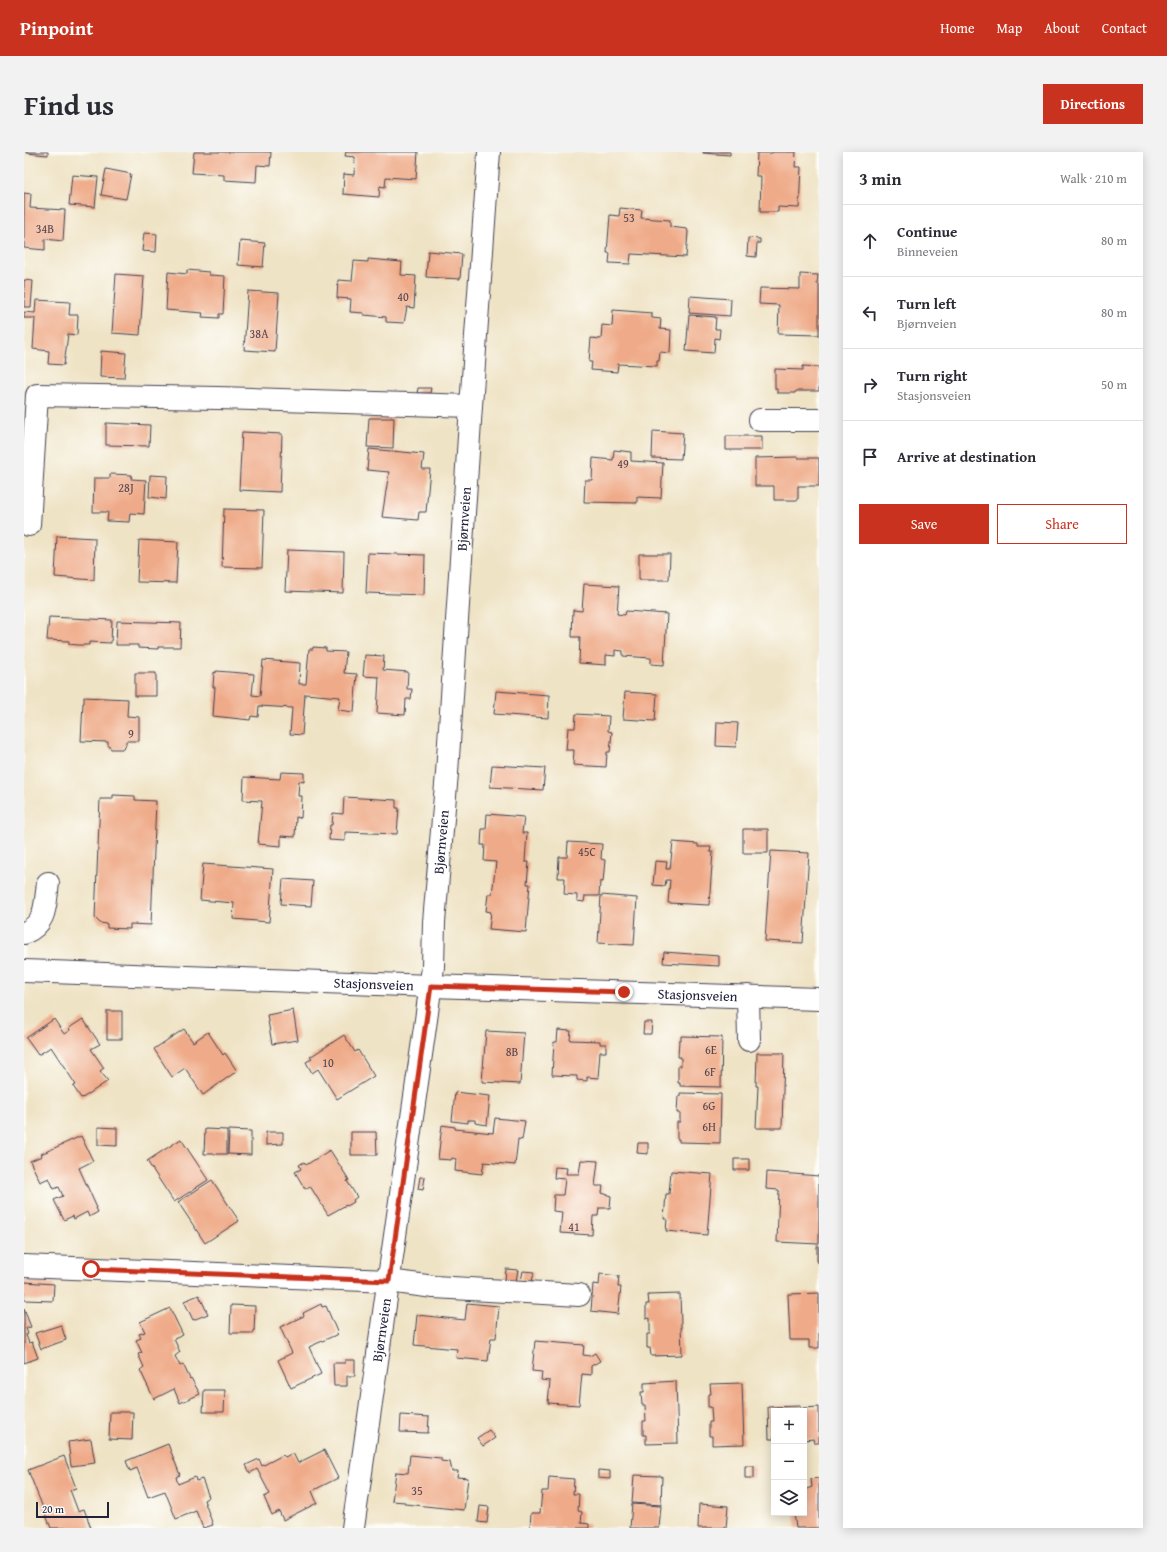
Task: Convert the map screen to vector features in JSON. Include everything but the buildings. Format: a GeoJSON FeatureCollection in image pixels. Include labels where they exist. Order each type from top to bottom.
{"type":"FeatureCollection","features":[{"type":"Feature","properties":{"kind":"street","name":"Bjørnveien"},"geometry":{"type":"LineString","coordinates":[[353,1528],[431,986],[489,152]]}},
{"type":"Feature","properties":{"kind":"street"},"geometry":{"type":"LineString","coordinates":[[29,525],[37,395],[180,397],[471,406]]}},
{"type":"Feature","properties":{"kind":"street"},"geometry":{"type":"LineString","coordinates":[[760,420],[819,420]]}},
{"type":"Feature","properties":{"kind":"street"},"geometry":{"type":"LineString","coordinates":[[24,933],[32,930],[41,920],[45,910],[48,882]]}},
{"type":"Feature","properties":{"kind":"street","name":"Stasjonsveien"},"geometry":{"type":"LineString","coordinates":[[24,971],[819,999]]}},
{"type":"Feature","properties":{"kind":"street"},"geometry":{"type":"LineString","coordinates":[[748,996],[749,1040]]}},
{"type":"Feature","properties":{"kind":"street"},"geometry":{"type":"LineString","coordinates":[[24,1266],[389,1281],[434,1287],[579,1295]]}},
{"type":"Feature","properties":{"kind":"route"},"geometry":{"type":"LineString","coordinates":[[91,1269],[389,1281],[431,986],[624,992]]}}]}
